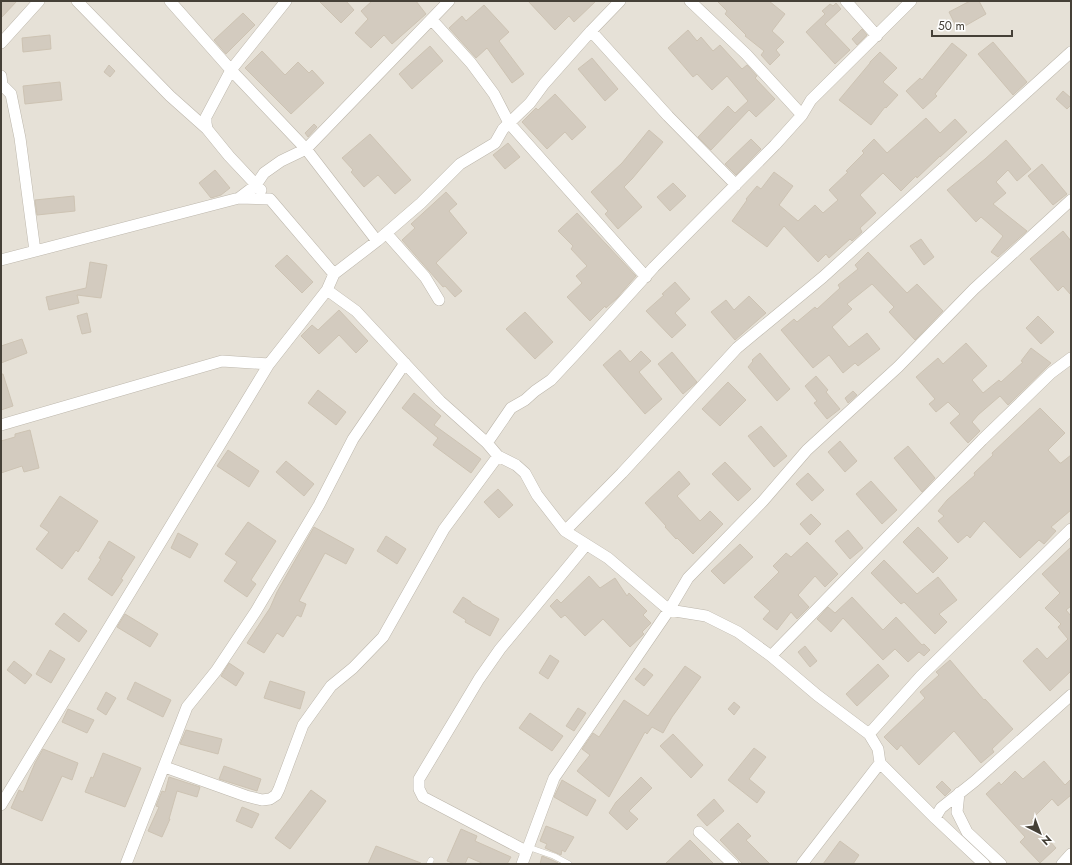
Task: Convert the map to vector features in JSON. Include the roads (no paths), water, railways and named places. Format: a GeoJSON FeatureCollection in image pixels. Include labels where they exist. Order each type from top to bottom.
{"type":"FeatureCollection","features":[{"type":"Feature","properties":{"kind":"street"},"geometry":{"type":"LineString","coordinates":[[1,43],[39,1]]}},
{"type":"Feature","properties":{"kind":"street"},"geometry":{"type":"LineString","coordinates":[[77,1],[170,96],[207,129],[229,156],[270,199],[334,274]]}},
{"type":"Feature","properties":{"kind":"street"},"geometry":{"type":"LineString","coordinates":[[170,1],[231,70],[306,149],[378,241]]}},
{"type":"Feature","properties":{"kind":"street"},"geometry":{"type":"LineString","coordinates":[[207,129],[206,116],[231,70],[286,1]]}},
{"type":"Feature","properties":{"kind":"street"},"geometry":{"type":"LineString","coordinates":[[239,198],[256,185],[264,173],[281,161],[306,149],[449,1]]}},
{"type":"Feature","properties":{"kind":"street"},"geometry":{"type":"LineString","coordinates":[[1,805],[269,364],[327,290],[334,274],[378,241],[421,203],[460,164],[495,143],[503,129],[530,103],[544,84],[590,31],[620,1]]}},
{"type":"Feature","properties":{"kind":"street"},"geometry":{"type":"LineString","coordinates":[[690,1],[746,54],[802,115]]}},
{"type":"Feature","properties":{"kind":"street"},"geometry":{"type":"LineString","coordinates":[[846,1],[877,36]]}},
{"type":"Feature","properties":{"kind":"street"},"geometry":{"type":"LineString","coordinates":[[487,443],[511,408],[525,400],[535,390],[550,380],[578,352],[646,277],[802,115],[811,100],[911,1]]}},
{"type":"Feature","properties":{"kind":"street"},"geometry":{"type":"LineString","coordinates":[[432,20],[471,63],[494,94],[509,123],[646,277]]}},
{"type":"Feature","properties":{"kind":"street"},"geometry":{"type":"LineString","coordinates":[[590,31],[668,116],[736,185]]}},
{"type":"Feature","properties":{"kind":"street"},"geometry":{"type":"LineString","coordinates":[[565,531],[622,473],[737,348],[823,277],[1071,52]]}},
{"type":"Feature","properties":{"kind":"street"},"geometry":{"type":"LineString","coordinates":[[1,82],[11,94],[20,138],[35,251]]}},
{"type":"Feature","properties":{"kind":"street"},"geometry":{"type":"LineString","coordinates":[[1,260],[239,198],[270,199]]}},
{"type":"Feature","properties":{"kind":"street"},"geometry":{"type":"LineString","coordinates":[[522,864],[554,778],[669,610],[688,578],[763,502],[807,450],[898,367],[974,289],[1071,200]]}},
{"type":"Feature","properties":{"kind":"street"},"geometry":{"type":"LineString","coordinates":[[386,233],[426,277],[440,300]]}},
{"type":"Feature","properties":{"kind":"street"},"geometry":{"type":"LineString","coordinates":[[327,290],[356,311],[440,401],[487,443],[498,456],[525,473],[537,495],[565,531],[608,558],[669,610],[706,616],[738,632],[771,656],[817,695],[869,734],[878,749],[880,763],[984,864]]}},
{"type":"Feature","properties":{"kind":"street"},"geometry":{"type":"LineString","coordinates":[[771,656],[982,440],[1051,373],[1071,358]]}},
{"type":"Feature","properties":{"kind":"street"},"geometry":{"type":"LineString","coordinates":[[1,425],[222,361],[269,364]]}},
{"type":"Feature","properties":{"kind":"street"},"geometry":{"type":"LineString","coordinates":[[126,864],[165,767],[187,707],[216,671],[256,611],[319,505],[353,440],[405,363]]}},
{"type":"Feature","properties":{"kind":"street"},"geometry":{"type":"LineString","coordinates":[[165,767],[246,796],[262,800],[276,795],[303,725],[331,686],[353,668],[383,636],[444,529],[498,456]]}},
{"type":"Feature","properties":{"kind":"street"},"geometry":{"type":"LineString","coordinates":[[869,734],[920,676],[1071,529]]}},
{"type":"Feature","properties":{"kind":"street"},"geometry":{"type":"LineString","coordinates":[[527,849],[423,797],[419,789],[419,779],[479,679],[500,649],[586,545]]}},
{"type":"Feature","properties":{"kind":"street"},"geometry":{"type":"LineString","coordinates":[[935,818],[941,808],[975,781],[1071,695]]}},
{"type":"Feature","properties":{"kind":"street"},"geometry":{"type":"LineString","coordinates":[[802,864],[880,763]]}},
{"type":"Feature","properties":{"kind":"street"},"geometry":{"type":"LineString","coordinates":[[959,793],[957,812],[966,832],[1001,864]]}},
{"type":"Feature","properties":{"kind":"street"},"geometry":{"type":"LineString","coordinates":[[699,832],[733,864]]}},
{"type":"Feature","properties":{"kind":"street"},"geometry":{"type":"LineString","coordinates":[[1062,864],[1071,854]]}},
{"type":"Feature","properties":{"kind":"lane"},"geometry":{"type":"LineString","coordinates":[[527,849],[554,856],[569,864]]}}]}
